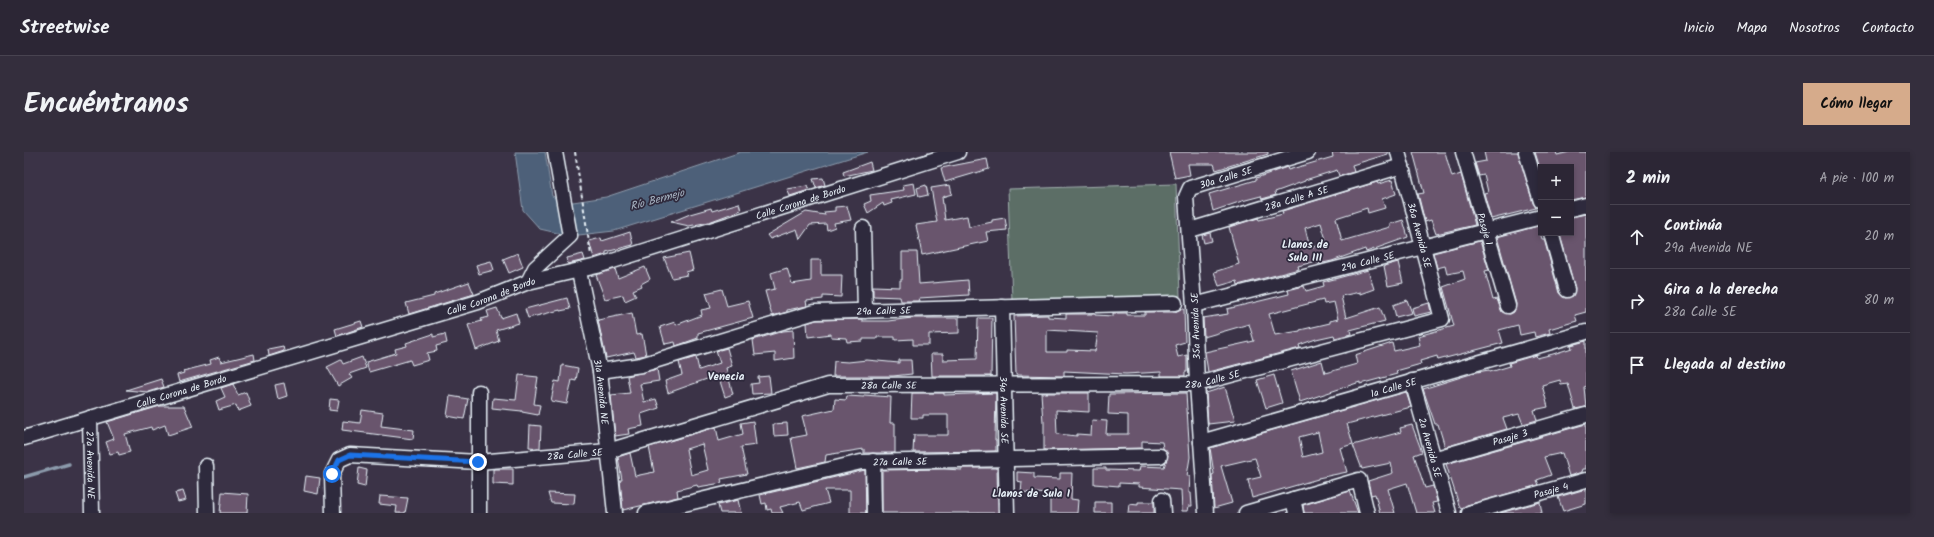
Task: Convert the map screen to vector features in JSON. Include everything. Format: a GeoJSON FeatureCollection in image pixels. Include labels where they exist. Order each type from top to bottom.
{"type":"FeatureCollection","features":[{"type":"Feature","properties":{"kind":"street"},"geometry":{"type":"LineString","coordinates":[[528,282],[535,268],[570,236],[555,152]]}},
{"type":"Feature","properties":{"kind":"street","name":"Calle Corona de Bordo"},"geometry":{"type":"LineString","coordinates":[[24,438],[216,382],[478,302],[528,282],[579,272],[958,152]]}},
{"type":"Feature","properties":{"kind":"street","name":"30a Calle SE"},"geometry":{"type":"LineString","coordinates":[[1190,188],[1308,152]]}},
{"type":"Feature","properties":{"kind":"street","name":"36a Avenida SE"},"geometry":{"type":"LineString","coordinates":[[1398,152],[1442,319]]}},
{"type":"Feature","properties":{"kind":"street","name":"Pasaje 1"},"geometry":{"type":"LineString","coordinates":[[1463,152],[1508,306]]}},
{"type":"Feature","properties":{"kind":"street"},"geometry":{"type":"LineString","coordinates":[[1526,152],[1541,200]]}},
{"type":"Feature","properties":{"kind":"street","name":"28a Calle A SE"},"geometry":{"type":"LineString","coordinates":[[1190,230],[1402,166]]}},
{"type":"Feature","properties":{"kind":"street","name":"35a Avenida SE"},"geometry":{"type":"LineString","coordinates":[[1190,188],[1186,197],[1190,230],[1197,384],[1206,513]]}},
{"type":"Feature","properties":{"kind":"street"},"geometry":{"type":"LineString","coordinates":[[1574,208],[1586,205]]}},
{"type":"Feature","properties":{"kind":"street","name":"29a Calle SE"},"geometry":{"type":"LineString","coordinates":[[1194,304],[1538,218]]}},
{"type":"Feature","properties":{"kind":"street"},"geometry":{"type":"LineString","coordinates":[[863,228],[865,311]]}},
{"type":"Feature","properties":{"kind":"street"},"geometry":{"type":"LineString","coordinates":[[1551,236],[1567,290]]}},
{"type":"Feature","properties":{"kind":"street","name":"31a Avenida NE"},"geometry":{"type":"LineString","coordinates":[[579,272],[600,371],[615,513]]}},
{"type":"Feature","properties":{"kind":"street","name":"29a Calle SE"},"geometry":{"type":"LineString","coordinates":[[600,371],[641,364],[815,312],[1175,303]]}},
{"type":"Feature","properties":{"kind":"street","name":"34a Avenida SE"},"geometry":{"type":"LineString","coordinates":[[1002,307],[1007,513]]}},
{"type":"Feature","properties":{"kind":"street","name":"28a Calle SE"},"geometry":{"type":"LineString","coordinates":[[333,513],[332,474],[339,460],[350,455],[478,462],[608,450],[828,385],[1004,383],[1197,384],[1442,319]]}},
{"type":"Feature","properties":{"kind":"street","name":"1a Calle SE"},"geometry":{"type":"LineString","coordinates":[[1201,442],[1586,332]]}},
{"type":"Feature","properties":{"kind":"street","name":"2a Avenida SE"},"geometry":{"type":"LineString","coordinates":[[1412,381],[1448,513]]}},
{"type":"Feature","properties":{"kind":"street"},"geometry":{"type":"LineString","coordinates":[[479,392],[479,513]]}},
{"type":"Feature","properties":{"kind":"street","name":"Pasaje 3"},"geometry":{"type":"LineString","coordinates":[[1434,459],[1586,415]]}},
{"type":"Feature","properties":{"kind":"street","name":"27a Avenida NE"},"geometry":{"type":"LineString","coordinates":[[90,418],[92,513]]}},
{"type":"Feature","properties":{"kind":"street","name":"27a Calle SE"},"geometry":{"type":"LineString","coordinates":[[646,513],[861,462],[1160,456]]}},
{"type":"Feature","properties":{"kind":"street"},"geometry":{"type":"LineString","coordinates":[[873,461],[874,513]]}},
{"type":"Feature","properties":{"kind":"street"},"geometry":{"type":"LineString","coordinates":[[206,466],[207,513]]}},
{"type":"Feature","properties":{"kind":"street"},"geometry":{"type":"LineString","coordinates":[[1246,513],[1359,480],[1367,513]]}},
{"type":"Feature","properties":{"kind":"street","name":"Pasaje 4"},"geometry":{"type":"LineString","coordinates":[[1469,513],[1586,480]]}},
{"type":"Feature","properties":{"kind":"street"},"geometry":{"type":"LineString","coordinates":[[1293,499],[1296,513]]}},
{"type":"Feature","properties":{"kind":"path"},"geometry":{"type":"LineString","coordinates":[[575,152],[593,267]]}},
{"type":"Feature","properties":{"kind":"green space"},"geometry":{"type":"Polygon","coordinates":[[[1176,184],[1180,296],[1012,301],[1008,189],[1176,184]]]}},
{"type":"Feature","properties":{"kind":"water","name":"Río Bermejo"},"geometry":{"type":"Polygon","coordinates":[[[515,152],[545,152],[552,196],[563,201],[573,202],[606,197],[741,152],[868,152],[614,231],[570,236],[540,229],[523,210],[515,152]]]}},
{"type":"Feature","properties":{"kind":"building"},"geometry":{"type":"Polygon","coordinates":[[[1169,152],[1268,152],[1268,154],[1216,170],[1214,164],[1188,164],[1190,175],[1175,178],[1169,152]]]}},
{"type":"Feature","properties":{"kind":"building"},"geometry":{"type":"Polygon","coordinates":[[[1332,152],[1388,152],[1388,154],[1352,165],[1354,172],[1339,176],[1337,170],[1305,180],[1275,192],[1276,195],[1262,199],[1261,196],[1213,211],[1209,194],[1256,180],[1256,178],[1287,167],[1288,170],[1333,157],[1332,152]]]}},
{"type":"Feature","properties":{"kind":"building"},"geometry":{"type":"Polygon","coordinates":[[[1413,152],[1445,152],[1452,177],[1461,174],[1475,225],[1436,234],[1431,220],[1425,222],[1418,194],[1424,193],[1413,152]]]}},
{"type":"Feature","properties":{"kind":"building"},"geometry":{"type":"Polygon","coordinates":[[[1484,152],[1518,152],[1533,203],[1536,208],[1491,219],[1484,193],[1488,192],[1484,175],[1479,176],[1475,163],[1486,161],[1484,152]]]}},
{"type":"Feature","properties":{"kind":"building"},"geometry":{"type":"Polygon","coordinates":[[[1535,152],[1556,152],[1557,155],[1570,152],[1586,152],[1586,197],[1574,199],[1574,164],[1539,164],[1535,152]]]}},
{"type":"Feature","properties":{"kind":"building"},"geometry":{"type":"Polygon","coordinates":[[[987,159],[989,169],[945,182],[941,168],[987,159]]]}},
{"type":"Feature","properties":{"kind":"building"},"geometry":{"type":"Polygon","coordinates":[[[870,162],[872,170],[844,176],[843,172],[870,162]]]}},
{"type":"Feature","properties":{"kind":"building"},"geometry":{"type":"Polygon","coordinates":[[[823,178],[825,185],[816,188],[813,179],[823,178]]]}},
{"type":"Feature","properties":{"kind":"building"},"geometry":{"type":"Polygon","coordinates":[[[1392,180],[1396,194],[1382,199],[1385,208],[1368,213],[1367,208],[1336,218],[1342,241],[1390,227],[1390,224],[1403,220],[1408,237],[1366,252],[1365,249],[1332,261],[1318,264],[1317,261],[1298,266],[1299,269],[1238,285],[1237,281],[1219,286],[1214,272],[1239,264],[1229,227],[1258,218],[1259,220],[1283,214],[1282,211],[1377,182],[1378,184],[1392,180]],[[1321,223],[1305,228],[1310,248],[1327,243],[1321,223]]]}},
{"type":"Feature","properties":{"kind":"building"},"geometry":{"type":"Polygon","coordinates":[[[914,183],[916,194],[891,200],[892,203],[884,206],[883,203],[868,213],[864,204],[871,201],[870,195],[904,190],[903,185],[914,183]]]}},
{"type":"Feature","properties":{"kind":"building"},"geometry":{"type":"Polygon","coordinates":[[[926,185],[928,195],[919,197],[917,188],[926,185]]]}},
{"type":"Feature","properties":{"kind":"building"},"geometry":{"type":"Polygon","coordinates":[[[950,185],[952,194],[942,197],[945,220],[967,216],[969,227],[992,222],[992,220],[1005,218],[1007,230],[986,232],[988,241],[922,255],[916,225],[937,222],[931,188],[950,185]]]}},
{"type":"Feature","properties":{"kind":"building"},"geometry":{"type":"Polygon","coordinates":[[[807,186],[809,190],[790,196],[787,189],[807,186]]]}},
{"type":"Feature","properties":{"kind":"building"},"geometry":{"type":"Polygon","coordinates":[[[739,203],[741,210],[709,222],[689,226],[671,222],[690,214],[711,208],[712,211],[739,203]]]}},
{"type":"Feature","properties":{"kind":"building"},"geometry":{"type":"Polygon","coordinates":[[[847,206],[851,220],[834,223],[835,227],[827,230],[826,224],[810,225],[800,239],[797,229],[770,239],[767,235],[806,212],[825,215],[824,212],[835,211],[835,207],[847,206]]]}},
{"type":"Feature","properties":{"kind":"building"},"geometry":{"type":"Polygon","coordinates":[[[1586,214],[1586,312],[1575,315],[1577,321],[1549,329],[1550,333],[1535,337],[1534,332],[1520,335],[1518,325],[1499,330],[1503,343],[1438,360],[1437,356],[1420,361],[1421,364],[1396,371],[1397,374],[1360,384],[1360,382],[1300,402],[1291,371],[1322,361],[1325,373],[1357,364],[1355,355],[1392,343],[1394,351],[1420,345],[1418,336],[1454,326],[1443,287],[1465,279],[1463,271],[1447,274],[1445,266],[1437,268],[1433,253],[1480,241],[1489,270],[1485,271],[1493,300],[1497,299],[1502,312],[1510,314],[1514,312],[1516,304],[1497,237],[1538,226],[1538,236],[1541,236],[1542,239],[1544,239],[1559,293],[1565,298],[1573,296],[1575,288],[1560,236],[1574,236],[1574,216],[1586,214]]]}},
{"type":"Feature","properties":{"kind":"building"},"geometry":{"type":"Polygon","coordinates":[[[630,232],[633,245],[606,252],[606,254],[594,258],[589,241],[601,238],[602,241],[630,232]]]}},
{"type":"Feature","properties":{"kind":"building"},"geometry":{"type":"Polygon","coordinates":[[[1210,233],[1212,241],[1204,243],[1202,235],[1210,233]]]}},
{"type":"Feature","properties":{"kind":"building"},"geometry":{"type":"Polygon","coordinates":[[[902,252],[917,252],[919,284],[968,280],[969,295],[919,298],[920,301],[901,301],[900,297],[873,296],[873,286],[900,287],[900,280],[902,280],[902,252]]]}},
{"type":"Feature","properties":{"kind":"building"},"geometry":{"type":"Polygon","coordinates":[[[518,253],[523,267],[509,273],[503,259],[518,253]]]}},
{"type":"Feature","properties":{"kind":"building"},"geometry":{"type":"Polygon","coordinates":[[[689,253],[693,270],[686,272],[687,275],[672,278],[664,258],[689,253]]]}},
{"type":"Feature","properties":{"kind":"building"},"geometry":{"type":"Polygon","coordinates":[[[583,254],[585,260],[568,264],[567,258],[583,254]]]}},
{"type":"Feature","properties":{"kind":"building"},"geometry":{"type":"Polygon","coordinates":[[[811,260],[821,260],[821,275],[842,275],[841,297],[823,296],[823,299],[806,301],[807,306],[787,310],[787,312],[772,316],[765,291],[775,289],[771,273],[787,268],[792,284],[811,281],[811,260]]]}},
{"type":"Feature","properties":{"kind":"building"},"geometry":{"type":"Polygon","coordinates":[[[491,261],[494,270],[479,274],[476,265],[491,261]]]}},
{"type":"Feature","properties":{"kind":"building"},"geometry":{"type":"Polygon","coordinates":[[[1398,262],[1403,283],[1388,286],[1384,266],[1398,262]]]}},
{"type":"Feature","properties":{"kind":"building"},"geometry":{"type":"Polygon","coordinates":[[[645,267],[650,279],[641,284],[642,286],[633,290],[636,296],[625,301],[623,295],[605,299],[596,275],[615,269],[618,278],[645,267]]]}},
{"type":"Feature","properties":{"kind":"building"},"geometry":{"type":"Polygon","coordinates":[[[1368,270],[1374,289],[1360,294],[1360,292],[1341,296],[1346,318],[1380,307],[1385,321],[1350,330],[1351,334],[1335,338],[1334,335],[1316,339],[1299,345],[1300,348],[1208,372],[1205,352],[1254,341],[1249,324],[1204,337],[1203,318],[1228,314],[1227,309],[1289,294],[1288,290],[1304,286],[1306,291],[1324,286],[1323,282],[1368,270]],[[1323,300],[1269,314],[1275,335],[1300,331],[1330,323],[1330,321],[1338,319],[1334,302],[1324,304],[1323,300]]]}},
{"type":"Feature","properties":{"kind":"building"},"geometry":{"type":"Polygon","coordinates":[[[469,282],[474,294],[409,314],[406,303],[434,296],[434,294],[469,282]]]}},
{"type":"Feature","properties":{"kind":"building"},"geometry":{"type":"Polygon","coordinates":[[[722,289],[727,306],[748,301],[753,318],[698,333],[698,338],[676,346],[675,342],[665,344],[660,327],[675,322],[676,325],[702,315],[701,310],[711,308],[706,293],[722,289]]]}},
{"type":"Feature","properties":{"kind":"building"},"geometry":{"type":"Polygon","coordinates":[[[567,298],[570,309],[528,318],[525,309],[567,298]]]}},
{"type":"Feature","properties":{"kind":"building"},"geometry":{"type":"Polygon","coordinates":[[[1407,300],[1412,313],[1396,317],[1393,305],[1407,300]]]}},
{"type":"Feature","properties":{"kind":"building"},"geometry":{"type":"Polygon","coordinates":[[[1429,303],[1431,312],[1414,316],[1412,308],[1429,303]]]}},
{"type":"Feature","properties":{"kind":"building"},"geometry":{"type":"Polygon","coordinates":[[[497,308],[501,318],[516,313],[519,323],[496,330],[499,341],[476,350],[468,325],[482,321],[481,319],[489,317],[487,311],[497,308]]]}},
{"type":"Feature","properties":{"kind":"building"},"geometry":{"type":"Polygon","coordinates":[[[1184,309],[1185,342],[1175,345],[1178,357],[1187,355],[1187,372],[1185,372],[1185,376],[1161,376],[1161,372],[1126,374],[1064,371],[1064,376],[1016,375],[1014,316],[1048,315],[1048,317],[1066,318],[1066,314],[1095,314],[1113,316],[1113,313],[1145,315],[1145,312],[1175,312],[1184,309]],[[1047,330],[1047,352],[1067,352],[1067,350],[1095,351],[1098,333],[1047,330]]]}},
{"type":"Feature","properties":{"kind":"building"},"geometry":{"type":"Polygon","coordinates":[[[632,313],[636,335],[642,334],[646,355],[636,357],[634,352],[606,358],[598,320],[632,313]]]}},
{"type":"Feature","properties":{"kind":"building"},"geometry":{"type":"Polygon","coordinates":[[[912,318],[959,318],[959,333],[929,334],[929,345],[913,345],[913,339],[895,340],[895,337],[877,337],[877,339],[863,339],[863,341],[847,342],[846,338],[831,337],[831,334],[808,337],[807,323],[816,320],[862,319],[862,321],[888,321],[912,318]]]}},
{"type":"Feature","properties":{"kind":"building"},"geometry":{"type":"Polygon","coordinates":[[[978,318],[992,318],[991,376],[932,376],[931,354],[943,354],[943,360],[977,359],[978,318]]]}},
{"type":"Feature","properties":{"kind":"building"},"geometry":{"type":"Polygon","coordinates":[[[361,321],[363,327],[337,336],[335,329],[361,321]]]}},
{"type":"Feature","properties":{"kind":"building"},"geometry":{"type":"Polygon","coordinates":[[[793,330],[794,358],[775,361],[775,353],[755,355],[753,340],[783,331],[793,330]]]}},
{"type":"Feature","properties":{"kind":"building"},"geometry":{"type":"Polygon","coordinates":[[[433,334],[433,337],[445,334],[447,343],[436,346],[437,351],[427,353],[429,360],[412,365],[410,360],[369,372],[366,362],[396,353],[395,349],[407,346],[406,343],[433,334]]]}},
{"type":"Feature","properties":{"kind":"building"},"geometry":{"type":"Polygon","coordinates":[[[1586,341],[1586,386],[1584,387],[1586,407],[1575,409],[1568,384],[1561,385],[1560,380],[1542,385],[1548,407],[1534,410],[1537,420],[1523,424],[1519,414],[1503,418],[1507,429],[1445,447],[1438,424],[1435,424],[1423,389],[1477,372],[1489,370],[1490,372],[1510,366],[1509,363],[1536,355],[1537,358],[1553,354],[1572,348],[1571,345],[1586,341]]]}},
{"type":"Feature","properties":{"kind":"building"},"geometry":{"type":"Polygon","coordinates":[[[283,346],[284,351],[269,356],[268,349],[283,346]]]}},
{"type":"Feature","properties":{"kind":"building"},"geometry":{"type":"Polygon","coordinates":[[[727,348],[732,366],[726,368],[733,394],[725,397],[718,375],[668,393],[665,381],[682,375],[679,362],[696,357],[699,370],[720,363],[716,351],[727,348]]]}},
{"type":"Feature","properties":{"kind":"building"},"geometry":{"type":"Polygon","coordinates":[[[254,354],[255,360],[179,382],[177,375],[184,373],[183,371],[211,364],[210,360],[219,357],[221,362],[254,354]]]}},
{"type":"Feature","properties":{"kind":"building"},"geometry":{"type":"Polygon","coordinates":[[[362,357],[366,368],[349,374],[352,378],[338,386],[327,367],[341,360],[343,364],[362,357]]]}},
{"type":"Feature","properties":{"kind":"building"},"geometry":{"type":"Polygon","coordinates":[[[867,360],[899,363],[899,360],[911,360],[912,374],[893,376],[833,376],[834,361],[848,362],[867,360]]]}},
{"type":"Feature","properties":{"kind":"building"},"geometry":{"type":"Polygon","coordinates":[[[562,365],[578,368],[576,381],[572,380],[567,404],[551,401],[555,381],[560,382],[562,365]]]}},
{"type":"Feature","properties":{"kind":"building"},"geometry":{"type":"Polygon","coordinates":[[[657,369],[659,381],[640,384],[644,402],[656,399],[659,408],[641,414],[643,426],[628,429],[629,434],[615,436],[611,395],[630,393],[627,376],[657,369]]]}},
{"type":"Feature","properties":{"kind":"building"},"geometry":{"type":"Polygon","coordinates":[[[519,375],[538,377],[534,404],[540,405],[538,415],[522,411],[492,408],[493,398],[516,400],[519,375]]]}},
{"type":"Feature","properties":{"kind":"building"},"geometry":{"type":"Polygon","coordinates":[[[1274,375],[1282,403],[1266,408],[1257,380],[1274,375]]]}},
{"type":"Feature","properties":{"kind":"building"},"geometry":{"type":"Polygon","coordinates":[[[769,376],[771,393],[752,394],[751,384],[759,383],[758,377],[769,376]]]}},
{"type":"Feature","properties":{"kind":"building"},"geometry":{"type":"Polygon","coordinates":[[[161,379],[164,387],[148,392],[126,390],[161,379]]]}},
{"type":"Feature","properties":{"kind":"building"},"geometry":{"type":"Polygon","coordinates":[[[284,383],[287,396],[278,399],[275,385],[284,383]]]}},
{"type":"Feature","properties":{"kind":"building"},"geometry":{"type":"Polygon","coordinates":[[[233,384],[238,395],[246,392],[251,406],[238,411],[236,405],[219,410],[216,401],[225,397],[221,388],[233,384]]]}},
{"type":"Feature","properties":{"kind":"building"},"geometry":{"type":"Polygon","coordinates":[[[1225,387],[1235,421],[1208,424],[1206,393],[1225,387]]]}},
{"type":"Feature","properties":{"kind":"building"},"geometry":{"type":"Polygon","coordinates":[[[1406,392],[1411,407],[1347,424],[1353,444],[1340,448],[1347,472],[1318,478],[1252,498],[1248,480],[1261,477],[1255,458],[1221,466],[1232,503],[1214,508],[1212,475],[1214,474],[1210,448],[1406,392]],[[1318,432],[1299,437],[1303,457],[1322,452],[1318,432]]]}},
{"type":"Feature","properties":{"kind":"building"},"geometry":{"type":"Polygon","coordinates":[[[912,393],[944,393],[944,395],[996,393],[996,451],[913,452],[914,435],[948,435],[948,415],[923,415],[923,418],[911,418],[912,393]]]}},
{"type":"Feature","properties":{"kind":"building"},"geometry":{"type":"Polygon","coordinates":[[[1041,393],[1089,393],[1089,412],[1056,410],[1057,434],[1077,436],[1077,434],[1091,435],[1092,420],[1107,421],[1106,434],[1128,434],[1128,415],[1108,414],[1109,394],[1186,393],[1190,457],[1187,476],[1190,476],[1189,493],[1191,493],[1192,506],[1189,506],[1188,511],[1182,511],[1181,490],[1139,487],[1139,484],[1119,483],[1119,486],[1094,484],[1094,468],[1139,471],[1140,466],[1164,467],[1168,455],[1163,448],[1162,442],[1142,441],[1142,448],[1044,450],[1044,421],[1043,422],[1041,393]]]}},
{"type":"Feature","properties":{"kind":"building"},"geometry":{"type":"Polygon","coordinates":[[[864,395],[891,397],[890,423],[895,423],[895,453],[864,453],[864,449],[826,455],[825,462],[797,468],[791,438],[807,435],[802,416],[834,409],[835,399],[846,400],[847,396],[864,397],[864,395]]]}},
{"type":"Feature","properties":{"kind":"building"},"geometry":{"type":"Polygon","coordinates":[[[450,396],[468,399],[464,419],[447,416],[450,396]]]}},
{"type":"Feature","properties":{"kind":"building"},"geometry":{"type":"Polygon","coordinates":[[[330,399],[339,400],[337,411],[329,410],[330,399]]]}},
{"type":"Feature","properties":{"kind":"building"},"geometry":{"type":"Polygon","coordinates":[[[160,406],[184,406],[193,427],[168,435],[165,425],[152,430],[151,427],[125,434],[130,452],[119,455],[118,452],[110,454],[106,442],[114,439],[107,422],[160,406]]]}},
{"type":"Feature","properties":{"kind":"building"},"geometry":{"type":"Polygon","coordinates":[[[362,410],[383,413],[381,426],[414,430],[413,439],[342,430],[343,421],[360,423],[362,410]]]}},
{"type":"Feature","properties":{"kind":"building"},"geometry":{"type":"Polygon","coordinates":[[[753,421],[756,445],[741,447],[747,474],[721,479],[722,483],[698,487],[697,485],[677,490],[678,497],[623,510],[620,480],[622,480],[618,457],[630,453],[635,476],[654,472],[649,447],[716,427],[719,441],[743,434],[741,423],[753,421]],[[702,444],[686,449],[691,475],[708,470],[702,444]]]}},
{"type":"Feature","properties":{"kind":"building"},"geometry":{"type":"Polygon","coordinates":[[[787,423],[788,435],[774,436],[773,424],[787,423]]]}},
{"type":"Feature","properties":{"kind":"building"},"geometry":{"type":"Polygon","coordinates":[[[1586,424],[1586,469],[1583,469],[1582,472],[1569,476],[1562,453],[1544,457],[1551,475],[1537,480],[1539,485],[1467,505],[1462,509],[1460,508],[1446,464],[1586,424]]]}},
{"type":"Feature","properties":{"kind":"building"},"geometry":{"type":"Polygon","coordinates":[[[530,425],[541,426],[540,448],[529,447],[530,425]]]}},
{"type":"Feature","properties":{"kind":"building"},"geometry":{"type":"Polygon","coordinates":[[[1412,425],[1422,452],[1414,455],[1425,488],[1433,486],[1437,502],[1432,503],[1435,513],[1416,513],[1407,483],[1388,489],[1395,513],[1380,513],[1375,494],[1371,495],[1368,481],[1393,473],[1391,463],[1362,469],[1353,445],[1401,432],[1400,428],[1412,425]]]}},
{"type":"Feature","properties":{"kind":"building"},"geometry":{"type":"Polygon","coordinates":[[[359,468],[367,470],[365,487],[357,485],[359,468]]]}},
{"type":"Feature","properties":{"kind":"building"},"geometry":{"type":"Polygon","coordinates":[[[962,468],[997,468],[998,513],[882,513],[882,470],[962,470],[962,468]]]}},
{"type":"Feature","properties":{"kind":"building"},"geometry":{"type":"Polygon","coordinates":[[[493,469],[513,469],[513,485],[493,484],[493,469]]]}},
{"type":"Feature","properties":{"kind":"building"},"geometry":{"type":"Polygon","coordinates":[[[865,470],[866,513],[850,513],[850,490],[825,490],[829,503],[803,510],[800,502],[780,507],[783,513],[772,513],[771,509],[767,510],[766,503],[762,504],[760,495],[865,470]]]}},
{"type":"Feature","properties":{"kind":"building"},"geometry":{"type":"Polygon","coordinates":[[[1017,472],[1034,473],[1034,478],[1060,479],[1060,473],[1072,473],[1071,499],[1078,500],[1077,513],[1050,513],[1050,494],[1021,492],[1022,482],[1017,481],[1017,472]]]}},
{"type":"Feature","properties":{"kind":"building"},"geometry":{"type":"Polygon","coordinates":[[[306,476],[320,478],[318,494],[304,491],[306,476]]]}},
{"type":"Feature","properties":{"kind":"building"},"geometry":{"type":"Polygon","coordinates":[[[1586,489],[1586,504],[1563,511],[1558,497],[1586,489]]]}},
{"type":"Feature","properties":{"kind":"building"},"geometry":{"type":"Polygon","coordinates":[[[183,491],[186,500],[178,502],[175,493],[183,491]]]}},
{"type":"Feature","properties":{"kind":"building"},"geometry":{"type":"Polygon","coordinates":[[[1350,491],[1358,513],[1304,513],[1303,505],[1350,491]]]}},
{"type":"Feature","properties":{"kind":"building"},"geometry":{"type":"Polygon","coordinates":[[[222,492],[248,494],[247,513],[220,513],[222,492]]]}},
{"type":"Feature","properties":{"kind":"building"},"geometry":{"type":"Polygon","coordinates":[[[548,493],[575,494],[574,504],[551,503],[548,493]]]}},
{"type":"Feature","properties":{"kind":"building"},"geometry":{"type":"Polygon","coordinates":[[[380,496],[408,498],[405,513],[396,513],[397,506],[379,504],[380,496]]]}},
{"type":"Feature","properties":{"kind":"building"},"geometry":{"type":"Polygon","coordinates":[[[738,500],[741,513],[720,513],[718,505],[738,500]]]}},
{"type":"Feature","properties":{"kind":"building"},"geometry":{"type":"Polygon","coordinates":[[[1095,502],[1111,502],[1111,513],[1095,513],[1095,502]]]}},
{"type":"Feature","properties":{"kind":"building"},"geometry":{"type":"Polygon","coordinates":[[[1138,502],[1154,502],[1154,513],[1128,513],[1129,504],[1138,505],[1138,502]]]}},
{"type":"Feature","properties":{"kind":"building"},"geometry":{"type":"Polygon","coordinates":[[[1540,502],[1542,513],[1500,513],[1540,502]]]}},
{"type":"Feature","properties":{"kind":"waterway"},"geometry":{"type":"LineString","coordinates":[[24,477],[69,464]]}},
{"type":"Feature","properties":{"kind":"district","name":"Llanos de Sula III"},"geometry":{"type":"Point","coordinates":[1305,250]}},
{"type":"Feature","properties":{"kind":"district","name":"Venecia"},"geometry":{"type":"Point","coordinates":[726,376]}},
{"type":"Feature","properties":{"kind":"district","name":"Llanos de Sula I"},"geometry":{"type":"Point","coordinates":[1031,493]}},
{"type":"Feature","properties":{"kind":"route"},"geometry":{"type":"LineString","coordinates":[[332,474],[339,460],[350,455],[478,462]]}}]}
